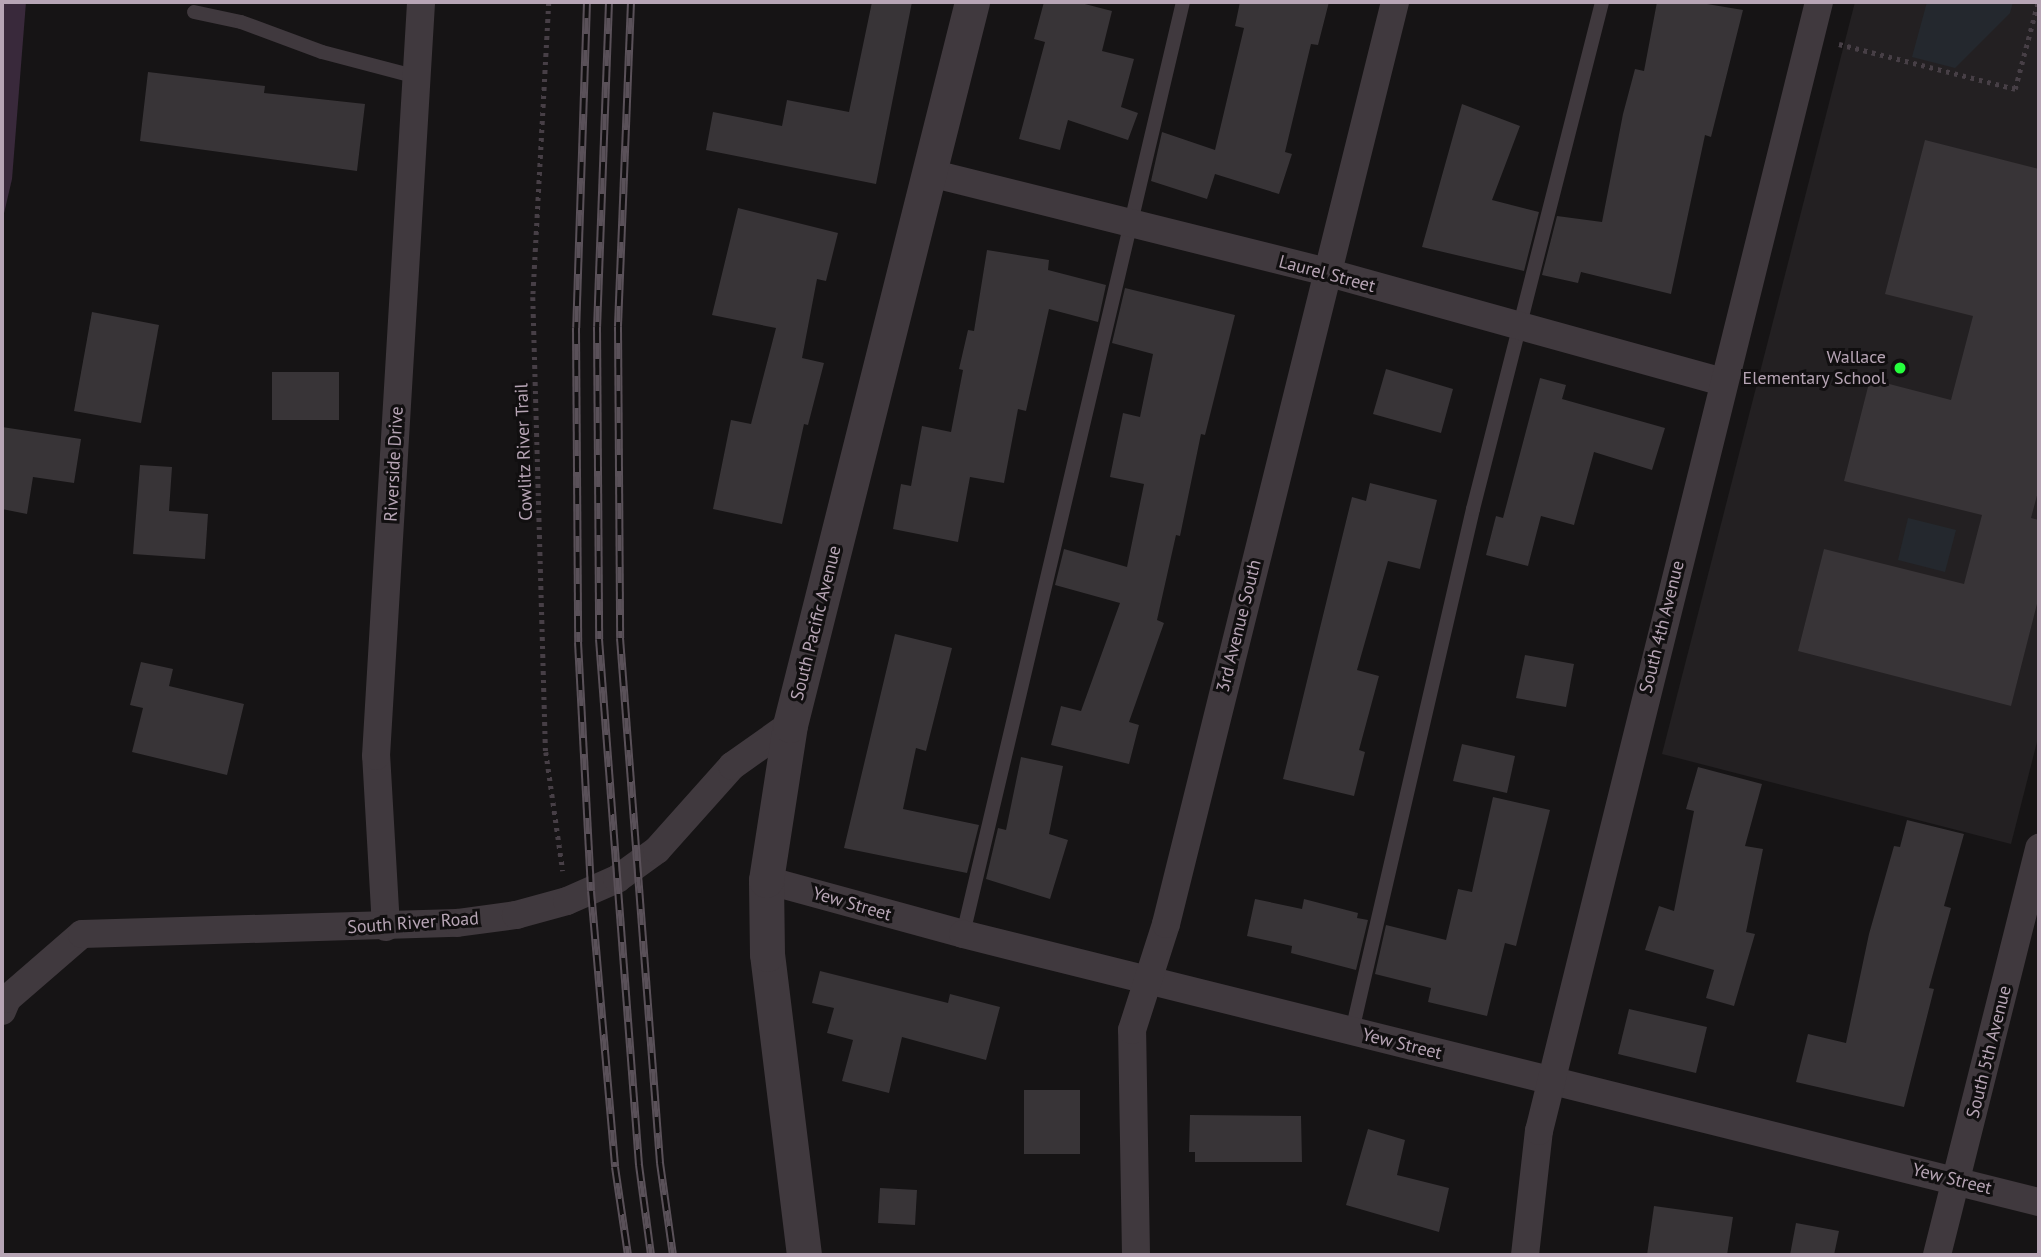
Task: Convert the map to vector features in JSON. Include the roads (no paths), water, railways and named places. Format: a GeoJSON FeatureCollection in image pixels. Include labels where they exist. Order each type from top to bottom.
{"type":"FeatureCollection","features":[{"type":"Feature","properties":{"kind":"street","name":"Riverside Drive"},"geometry":{"type":"LineString","coordinates":[[386,927],[376,756],[421,2]]}},
{"type":"Feature","properties":{"kind":"street","name":"South Pacific Avenue"},"geometry":{"type":"LineString","coordinates":[[804,1255],[767,954],[766,880],[790,726],[972,2]]}},
{"type":"Feature","properties":{"kind":"street","name":"3rd Avenue South"},"geometry":{"type":"LineString","coordinates":[[1136,1255],[1132,1030],[1166,924],[1395,2]]}},
{"type":"Feature","properties":{"kind":"street","name":"South 4th Avenue"},"geometry":{"type":"LineString","coordinates":[[1525,1255],[1539,1131],[1819,2]]}},
{"type":"Feature","properties":{"kind":"street","name":"Laurel Street"},"geometry":{"type":"LineString","coordinates":[[930,173],[1326,272],[1723,382]]}},
{"type":"Feature","properties":{"kind":"street","name":"South River Road"},"geometry":{"type":"LineString","coordinates":[[2,1011],[7,999],[82,934],[386,927],[469,922],[567,901],[617,879],[647,858],[732,766],[790,726]]}},
{"type":"Feature","properties":{"kind":"street","name":"South 5th Avenue"},"geometry":{"type":"LineString","coordinates":[[1937,1255],[2039,848]]}},
{"type":"Feature","properties":{"kind":"street","name":"Yew Street"},"geometry":{"type":"LineString","coordinates":[[766,880],[962,934],[2039,1202]]}},
{"type":"Feature","properties":{"kind":"lane"},"geometry":{"type":"LineString","coordinates":[[962,934],[1127,223],[1183,2]]}},
{"type":"Feature","properties":{"kind":"lane"},"geometry":{"type":"LineString","coordinates":[[1352,1031],[1519,326],[1602,2]]}},
{"type":"Feature","properties":{"kind":"lane"},"geometry":{"type":"LineString","coordinates":[[194,12],[242,22],[321,52],[417,77]]}},
{"type":"Feature","properties":{"kind":"railway"},"geometry":{"type":"LineString","coordinates":[[587,2],[576,328],[578,642],[591,891],[615,1167],[628,1255]]}},
{"type":"Feature","properties":{"kind":"railway"},"geometry":{"type":"LineString","coordinates":[[609,2],[597,327],[599,639],[639,1165],[651,1255]]}},
{"type":"Feature","properties":{"kind":"railway"},"geometry":{"type":"LineString","coordinates":[[631,2],[618,327],[620,638],[660,1163],[673,1255]]}},
{"type":"Feature","properties":{"kind":"place","name":"Wallace Elementary School"},"geometry":{"type":"Point","coordinates":[1900,368]}}]}
